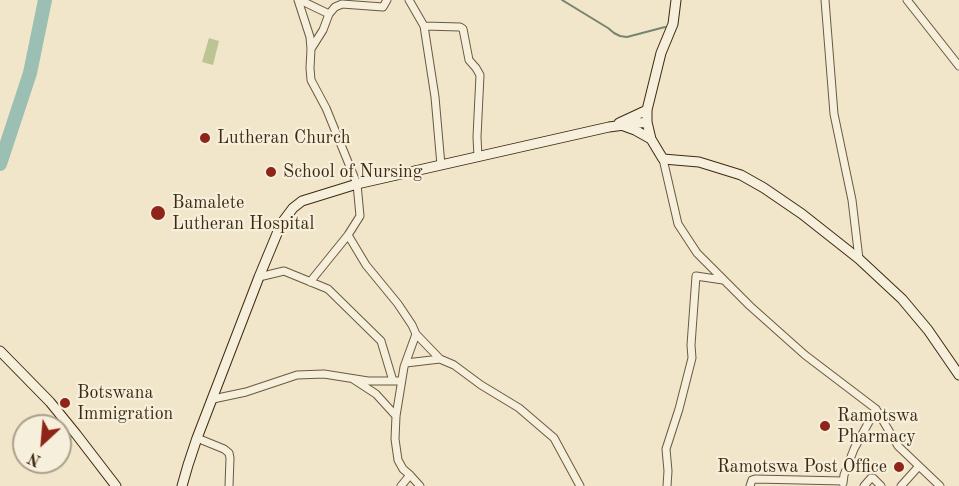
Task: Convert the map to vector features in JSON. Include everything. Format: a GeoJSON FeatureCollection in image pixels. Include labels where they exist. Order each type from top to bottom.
{"type":"FeatureCollection","features":[{"type":"Feature","properties":{"kind":"main road"},"geometry":{"type":"LineString","coordinates":[[676,0],[673,24],[661,53],[647,110],[651,139],[663,159],[699,162],[741,175],[802,214],[859,259],[902,299],[928,330],[959,375]]}},
{"type":"Feature","properties":{"kind":"main road"},"geometry":{"type":"LineString","coordinates":[[614,126],[647,110]]}},
{"type":"Feature","properties":{"kind":"main road"},"geometry":{"type":"LineString","coordinates":[[182,486],[197,438],[259,276],[281,224],[293,208],[302,201],[357,184],[614,126],[648,122]]}},
{"type":"Feature","properties":{"kind":"main road"},"geometry":{"type":"LineString","coordinates":[[614,126],[627,127],[651,139]]}},
{"type":"Feature","properties":{"kind":"main road"},"geometry":{"type":"LineString","coordinates":[[0,351],[50,402],[116,486]]}},
{"type":"Feature","properties":{"kind":"street"},"geometry":{"type":"LineString","coordinates":[[299,0],[329,14]]}},
{"type":"Feature","properties":{"kind":"street"},"geometry":{"type":"LineString","coordinates":[[299,0],[310,37],[311,80],[326,108],[357,184],[360,216],[348,235],[310,282]]}},
{"type":"Feature","properties":{"kind":"street"},"geometry":{"type":"LineString","coordinates":[[311,49],[323,30],[329,14],[340,2],[383,6],[387,0]]}},
{"type":"Feature","properties":{"kind":"street"},"geometry":{"type":"LineString","coordinates":[[409,0],[424,26],[435,97],[441,165]]}},
{"type":"Feature","properties":{"kind":"street"},"geometry":{"type":"LineString","coordinates":[[825,0],[834,114],[852,200],[859,259]]}},
{"type":"Feature","properties":{"kind":"street"},"geometry":{"type":"LineString","coordinates":[[907,0],[959,66]]}},
{"type":"Feature","properties":{"kind":"street"},"geometry":{"type":"LineString","coordinates":[[424,26],[463,29],[469,60],[480,75],[478,157]]}},
{"type":"Feature","properties":{"kind":"street"},"geometry":{"type":"LineString","coordinates":[[663,159],[678,224],[697,253],[805,355],[876,409],[898,446],[940,486]]}},
{"type":"Feature","properties":{"kind":"street"},"geometry":{"type":"LineString","coordinates":[[348,235],[366,265],[398,304],[416,334],[440,358],[519,408],[554,438],[580,486]]}},
{"type":"Feature","properties":{"kind":"street"},"geometry":{"type":"LineString","coordinates":[[259,276],[284,271],[328,289],[381,341],[393,381]]}},
{"type":"Feature","properties":{"kind":"street"},"geometry":{"type":"LineString","coordinates":[[667,486],[666,449],[692,358],[696,276],[723,280]]}},
{"type":"Feature","properties":{"kind":"street"},"geometry":{"type":"LineString","coordinates":[[416,334],[401,381],[395,439],[398,460],[403,469],[420,486]]}},
{"type":"Feature","properties":{"kind":"street"},"geometry":{"type":"LineString","coordinates":[[406,363],[440,358]]}},
{"type":"Feature","properties":{"kind":"street"},"geometry":{"type":"LineString","coordinates":[[213,399],[246,392],[297,375],[324,374],[368,381],[401,381]]}},
{"type":"Feature","properties":{"kind":"street"},"geometry":{"type":"LineString","coordinates":[[350,378],[376,394],[396,416]]}},
{"type":"Feature","properties":{"kind":"street"},"geometry":{"type":"LineString","coordinates":[[750,486],[752,480],[755,479],[843,484],[854,449],[876,409]]}},
{"type":"Feature","properties":{"kind":"street"},"geometry":{"type":"LineString","coordinates":[[197,438],[229,453],[229,486]]}},
{"type":"Feature","properties":{"kind":"street"},"geometry":{"type":"LineString","coordinates":[[901,486],[919,466]]}},
{"type":"Feature","properties":{"kind":"street"},"geometry":{"type":"LineString","coordinates":[[400,486],[410,475]]}},
{"type":"Feature","properties":{"kind":"street"},"geometry":{"type":"LineString","coordinates":[[864,486],[873,478],[880,486]]}},
{"type":"Feature","properties":{"kind":"green space"},"geometry":{"type":"Polygon","coordinates":[[[209,38],[219,41],[213,65],[202,62],[209,38]]]}},
{"type":"Feature","properties":{"kind":"waterway"},"geometry":{"type":"LineString","coordinates":[[0,164],[30,73],[45,0]]}},
{"type":"Feature","properties":{"kind":"waterway"},"geometry":{"type":"LineString","coordinates":[[562,0],[620,36],[627,37],[665,27]]}},
{"type":"Feature","properties":{"kind":"place","name":"Lutheran Church"},"geometry":{"type":"Point","coordinates":[205,138]}},
{"type":"Feature","properties":{"kind":"place","name":"School of Nursing"},"geometry":{"type":"Point","coordinates":[271,172]}},
{"type":"Feature","properties":{"kind":"place","name":"Bamalete Lutheran Hospital"},"geometry":{"type":"Point","coordinates":[158,213]}},
{"type":"Feature","properties":{"kind":"place","name":"Botswana Immigration"},"geometry":{"type":"Point","coordinates":[65,403]}},
{"type":"Feature","properties":{"kind":"place","name":"Ramotswa Pharmacy"},"geometry":{"type":"Point","coordinates":[825,426]}},
{"type":"Feature","properties":{"kind":"place","name":"Ramotswa Post Office"},"geometry":{"type":"Point","coordinates":[899,467]}}]}
